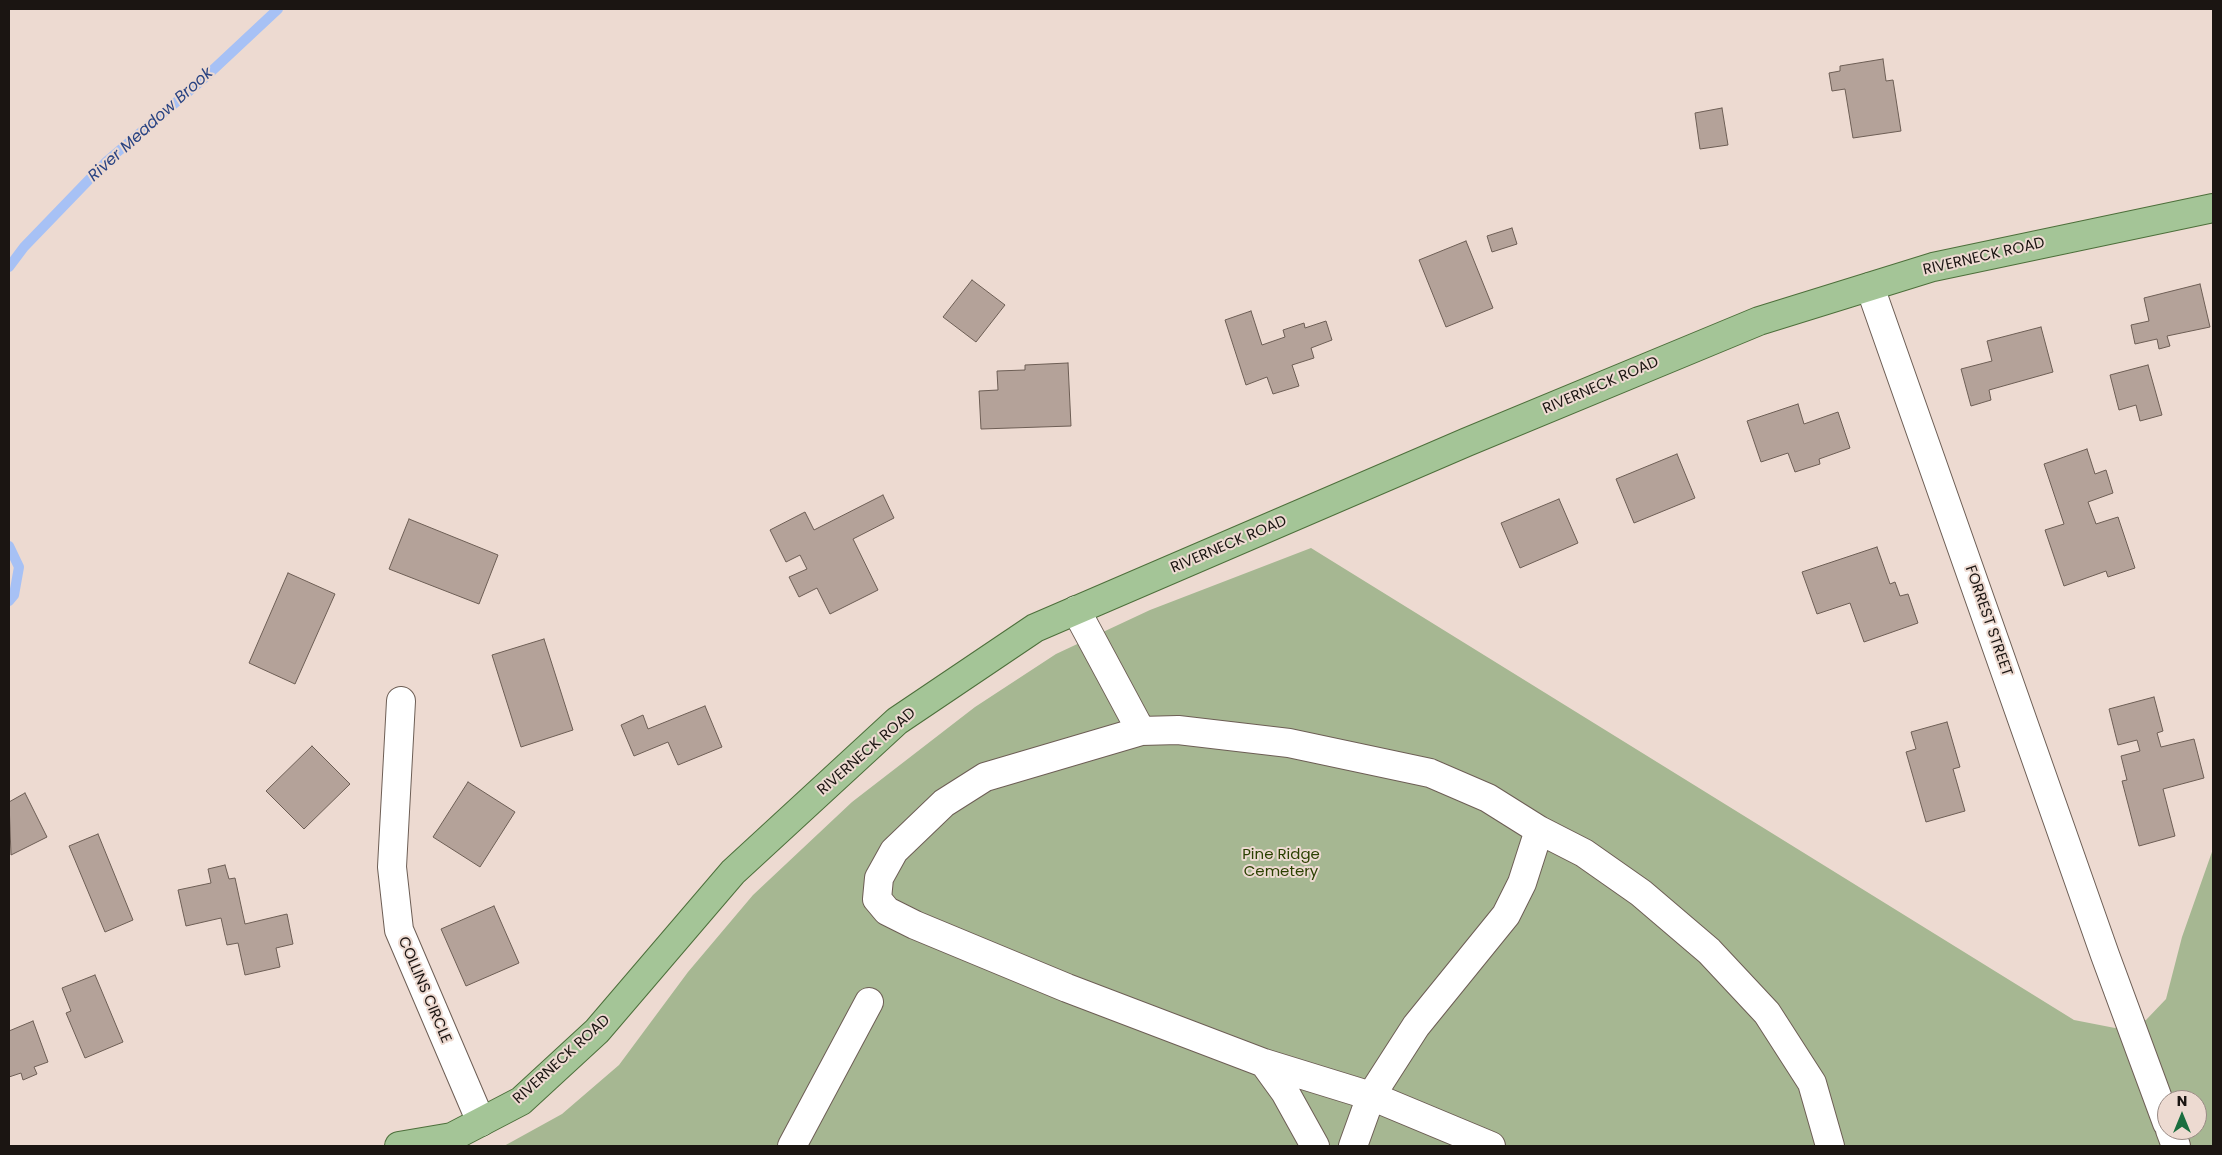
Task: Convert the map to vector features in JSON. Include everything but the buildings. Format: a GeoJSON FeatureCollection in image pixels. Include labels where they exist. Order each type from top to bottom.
{"type":"FeatureCollection","features":[{"type":"Feature","properties":{"kind":"main road","name":"RIVERNECK ROAD"},"geometry":{"type":"LineString","coordinates":[[399,1146],[452,1137],[520,1101],[597,1031],[733,872],[897,721],[1035,628],[1476,438],[1759,321],[1933,267],[2213,208]]}},
{"type":"Feature","properties":{"kind":"street","name":"FORREST STREET"},"geometry":{"type":"LineString","coordinates":[[1870,287],[2105,955],[2157,1096]]}},
{"type":"Feature","properties":{"kind":"street"},"geometry":{"type":"LineString","coordinates":[[1076,610],[1141,731]]}},
{"type":"Feature","properties":{"kind":"street","name":"COLLINS CIRCLE"},"geometry":{"type":"LineString","coordinates":[[401,701],[392,867],[399,930],[482,1122]]}},
{"type":"Feature","properties":{"kind":"street"},"geometry":{"type":"LineString","coordinates":[[1491,1146],[1371,1096],[1264,1063],[1067,988],[915,925],[887,910],[877,899],[879,878],[894,851],[944,803],[985,778],[1141,731],[1178,730],[1289,743],[1430,774],[1488,798],[1539,830],[1584,853],[1641,893],[1708,952],[1767,1013],[1812,1083],[1830,1146]]}},
{"type":"Feature","properties":{"kind":"street"},"geometry":{"type":"LineString","coordinates":[[1353,1146],[1371,1096],[1416,1026],[1506,915],[1522,883],[1539,830]]}},
{"type":"Feature","properties":{"kind":"street"},"geometry":{"type":"LineString","coordinates":[[792,1146],[869,1002]]}},
{"type":"Feature","properties":{"kind":"street"},"geometry":{"type":"LineString","coordinates":[[1264,1063],[1285,1092],[1315,1146]]}},
{"type":"Feature","properties":{"kind":"green space","name":"Pine Ridge Cemetery"},"geometry":{"type":"Polygon","coordinates":[[[1311,548],[2074,1020],[2115,1028],[2146,1020],[2166,999],[2182,937],[2213,849],[2213,1146],[504,1146],[562,1114],[619,1065],[688,972],[753,895],[852,802],[975,707],[1056,654],[1150,610],[1311,548]]]}},
{"type":"Feature","properties":{"kind":"waterway","name":"River Meadow Brook"},"geometry":{"type":"LineString","coordinates":[[9,267],[24,247],[107,161],[201,81],[278,9]]}},
{"type":"Feature","properties":{"kind":"waterway","name":"River Meadow Brook"},"geometry":{"type":"LineString","coordinates":[[9,546],[19,567],[14,595],[9,601]]}}]}
